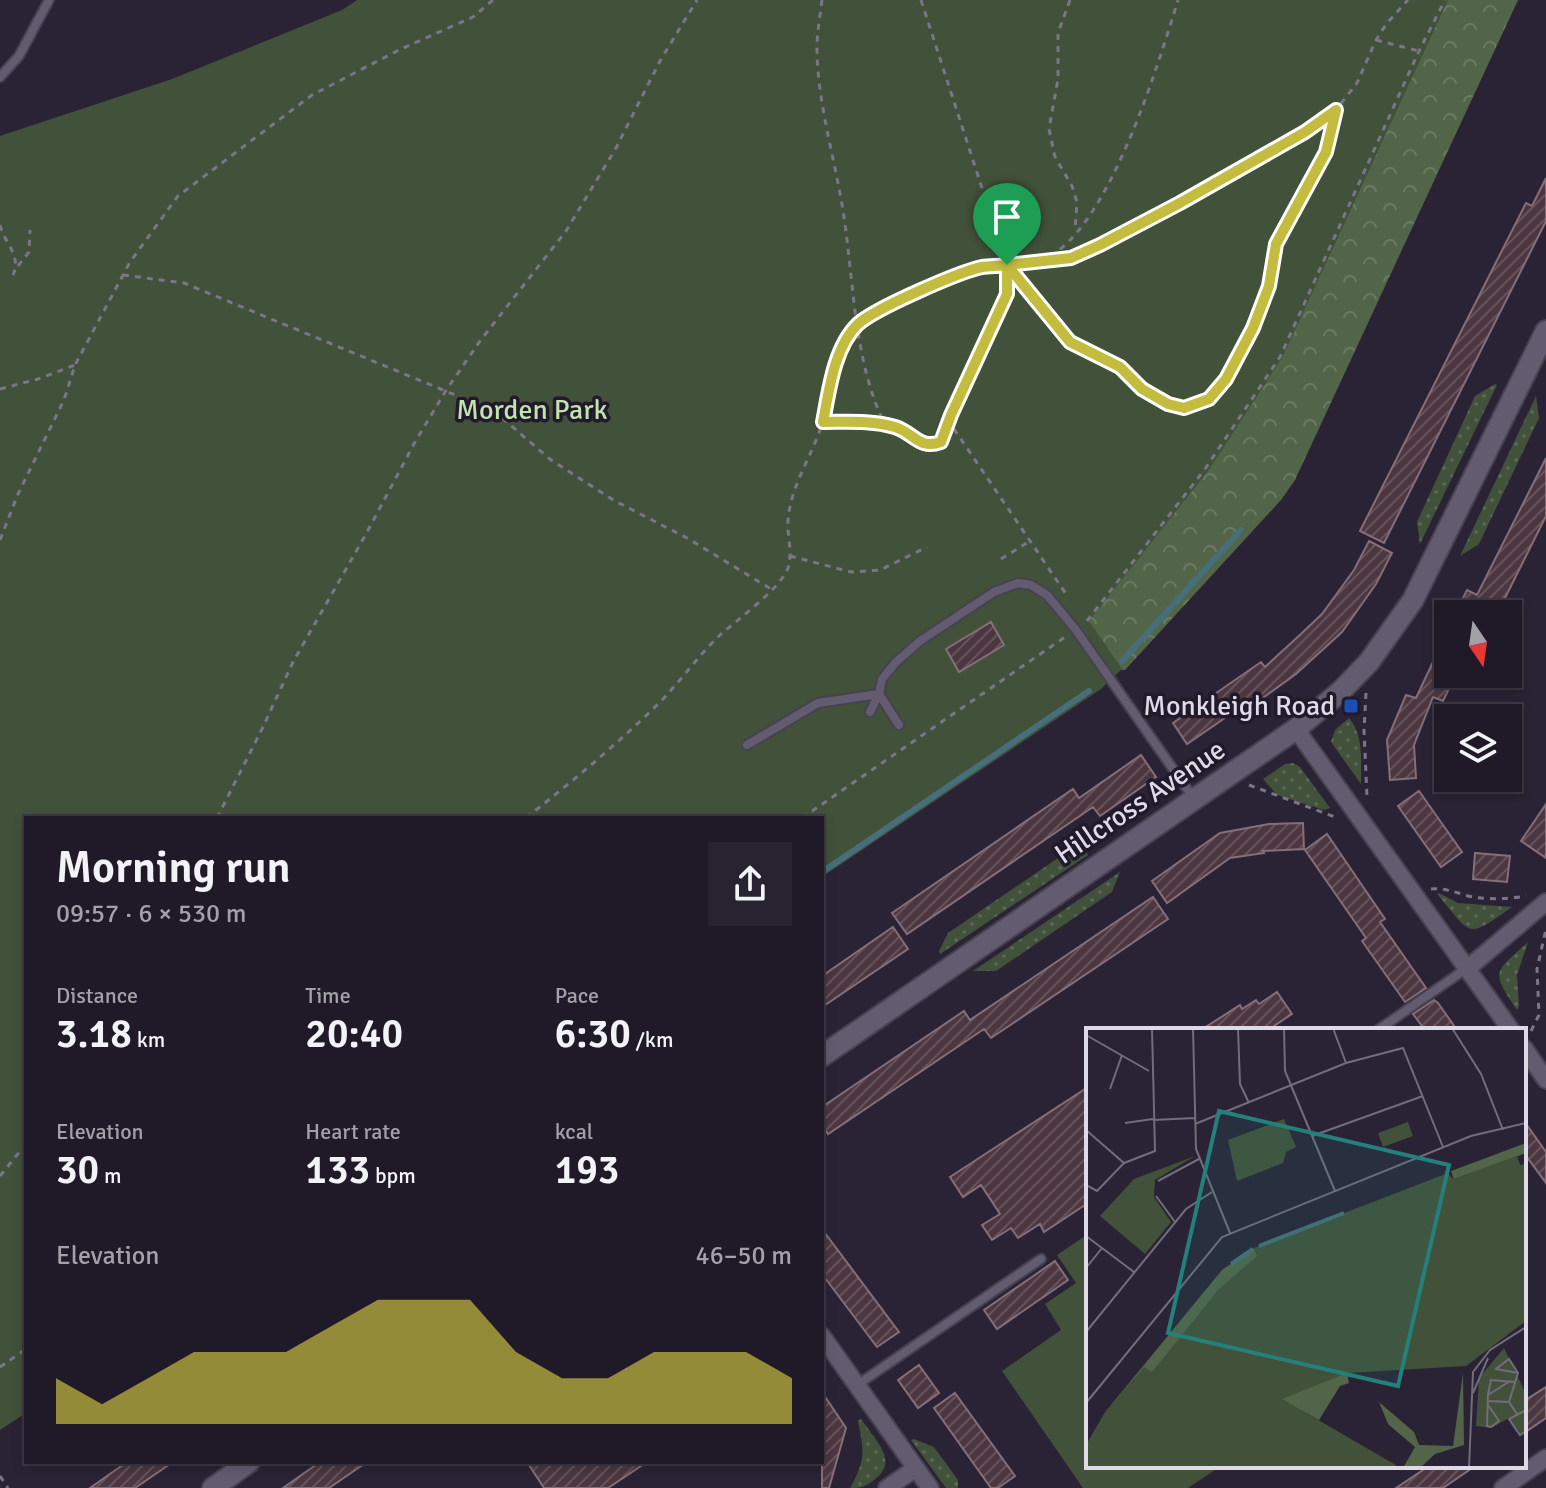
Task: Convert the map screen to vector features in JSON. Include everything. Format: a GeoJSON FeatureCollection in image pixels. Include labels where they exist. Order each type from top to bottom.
{"type":"FeatureCollection","features":[{"type":"Feature","properties":{"kind":"street","name":"Hillcross Avenue"},"geometry":{"type":"LineString","coordinates":[[824,1055],[1296,729],[1340,692],[1393,631],[1419,589],[1546,331]]}},
{"type":"Feature","properties":{"kind":"street"},"geometry":{"type":"LineString","coordinates":[[1296,729],[1510,1028]]}},
{"type":"Feature","properties":{"kind":"street"},"geometry":{"type":"LineString","coordinates":[[1468,968],[1539,898]]}},
{"type":"Feature","properties":{"kind":"street"},"geometry":{"type":"LineString","coordinates":[[1526,1042],[1546,1080]]}},
{"type":"Feature","properties":{"kind":"street"},"geometry":{"type":"LineString","coordinates":[[824,1339],[930,1488]]}},
{"type":"Feature","properties":{"kind":"street"},"geometry":{"type":"LineString","coordinates":[[1503,1488],[1546,1458]]}},
{"type":"Feature","properties":{"kind":"street"},"geometry":{"type":"LineString","coordinates":[[213,1488],[246,1464]]}},
{"type":"Feature","properties":{"kind":"street"},"geometry":{"type":"LineString","coordinates":[[887,1488],[916,1468]]}},
{"type":"Feature","properties":{"kind":"lane"},"geometry":{"type":"LineString","coordinates":[[0,77],[19,56],[49,0]]}},
{"type":"Feature","properties":{"kind":"lane"},"geometry":{"type":"LineString","coordinates":[[870,712],[882,679],[920,641],[994,592],[1018,583],[1031,585],[1047,595],[1076,630],[1194,799]]}},
{"type":"Feature","properties":{"kind":"lane"},"geometry":{"type":"LineString","coordinates":[[879,694],[899,725]]}},
{"type":"Feature","properties":{"kind":"lane"},"geometry":{"type":"LineString","coordinates":[[747,745],[818,703],[879,694]]}},
{"type":"Feature","properties":{"kind":"lane"},"geometry":{"type":"LineString","coordinates":[[1381,1028],[1468,968]]}},
{"type":"Feature","properties":{"kind":"lane"},"geometry":{"type":"LineString","coordinates":[[857,1385],[1041,1259]]}},
{"type":"Feature","properties":{"kind":"path"},"geometry":{"type":"LineString","coordinates":[[0,540],[18,494],[64,400],[75,365],[146,237],[178,196],[312,95],[401,49],[473,17],[493,0]]}},
{"type":"Feature","properties":{"kind":"path"},"geometry":{"type":"LineString","coordinates":[[218,816],[293,662],[445,392],[480,341],[566,231],[616,148],[660,61],[697,0]]}},
{"type":"Feature","properties":{"kind":"path"},"geometry":{"type":"LineString","coordinates":[[822,0],[816,49],[822,96],[840,192],[858,324],[871,388],[885,425]]}},
{"type":"Feature","properties":{"kind":"path"},"geometry":{"type":"LineString","coordinates":[[823,422],[885,425],[904,431],[918,443],[941,442],[1007,294],[1007,265],[921,0]]}},
{"type":"Feature","properties":{"kind":"path"},"geometry":{"type":"LineString","coordinates":[[1070,0],[1058,33],[1058,79],[1049,129],[1055,157],[1072,186],[1077,202],[1075,233]]}},
{"type":"Feature","properties":{"kind":"path"},"geometry":{"type":"LineString","coordinates":[[1044,260],[1061,249],[1091,214],[1135,129],[1178,0]]}},
{"type":"Feature","properties":{"kind":"path"},"geometry":{"type":"LineString","coordinates":[[529,816],[600,760],[787,572],[790,556],[788,520],[796,485],[823,422],[845,343],[858,324],[883,308],[981,267],[1071,258],[1194,195],[1305,132],[1336,110],[1357,83],[1387,23],[1408,0]]}},
{"type":"Feature","properties":{"kind":"path"},"geometry":{"type":"LineString","coordinates":[[1085,623],[1205,469],[1280,357],[1445,0]]}},
{"type":"Feature","properties":{"kind":"path"},"geometry":{"type":"LineString","coordinates":[[1376,40],[1419,51]]}},
{"type":"Feature","properties":{"kind":"path"},"geometry":{"type":"LineString","coordinates":[[1007,265],[1070,342],[1120,367],[1142,389],[1168,404],[1184,408],[1209,399],[1226,379],[1253,328],[1269,286],[1276,244],[1326,152],[1336,110]]}},
{"type":"Feature","properties":{"kind":"path"},"geometry":{"type":"LineString","coordinates":[[0,225],[3,238],[12,245],[17,268]]}},
{"type":"Feature","properties":{"kind":"path"},"geometry":{"type":"LineString","coordinates":[[13,275],[29,252],[30,230]]}},
{"type":"Feature","properties":{"kind":"path"},"geometry":{"type":"LineString","coordinates":[[123,275],[184,283],[494,411],[551,460],[615,501],[687,538],[771,589]]}},
{"type":"Feature","properties":{"kind":"path"},"geometry":{"type":"LineString","coordinates":[[0,389],[75,365]]}},
{"type":"Feature","properties":{"kind":"path"},"geometry":{"type":"LineString","coordinates":[[950,423],[1070,600]]}},
{"type":"Feature","properties":{"kind":"path"},"geometry":{"type":"LineString","coordinates":[[1001,559],[1030,541]]}},
{"type":"Feature","properties":{"kind":"path"},"geometry":{"type":"LineString","coordinates":[[790,556],[851,572],[880,570],[927,547]]}},
{"type":"Feature","properties":{"kind":"path"},"geometry":{"type":"LineString","coordinates":[[805,816],[1076,630]]}},
{"type":"Feature","properties":{"kind":"path"},"geometry":{"type":"LineString","coordinates":[[1249,785],[1337,817],[1356,810],[1368,795],[1364,731],[1368,663]]}},
{"type":"Feature","properties":{"kind":"path"},"geometry":{"type":"LineString","coordinates":[[1411,889],[1447,888],[1470,896],[1539,898]]}},
{"type":"Feature","properties":{"kind":"path"},"geometry":{"type":"LineString","coordinates":[[1526,1042],[1539,1015],[1537,969],[1546,929]]}},
{"type":"Feature","properties":{"kind":"path"},"geometry":{"type":"LineString","coordinates":[[0,1176],[24,1146]]}},
{"type":"Feature","properties":{"kind":"path"},"geometry":{"type":"LineString","coordinates":[[0,1367],[24,1350]]}},
{"type":"Feature","properties":{"kind":"path"},"geometry":{"type":"LineString","coordinates":[[0,1476],[8,1488]]}},
{"type":"Feature","properties":{"kind":"green space","name":"Morden Park"},"geometry":{"type":"Polygon","coordinates":[[[357,0],[1448,0],[1282,358],[1208,471],[1089,621],[1122,669],[1101,689],[824,876],[824,816],[24,816],[24,1414],[0,1430],[0,136],[172,79],[342,10],[357,0]]]}},
{"type":"Feature","properties":{"kind":"green space"},"geometry":{"type":"Polygon","coordinates":[[[1424,0],[1518,0],[1295,480],[1281,500],[1125,670],[1119,670],[852,431],[1424,0]]]}},
{"type":"Feature","properties":{"kind":"green space"},"geometry":{"type":"Polygon","coordinates":[[[1495,384],[1420,544],[1417,522],[1475,396],[1495,384]]]}},
{"type":"Feature","properties":{"kind":"green space"},"geometry":{"type":"Polygon","coordinates":[[[1536,396],[1539,418],[1479,544],[1460,556],[1536,396]]]}},
{"type":"Feature","properties":{"kind":"green space"},"geometry":{"type":"Polygon","coordinates":[[[1349,718],[1359,741],[1361,784],[1331,742],[1335,730],[1349,718]]]}},
{"type":"Feature","properties":{"kind":"green space"},"geometry":{"type":"Polygon","coordinates":[[[1293,763],[1300,767],[1330,808],[1324,810],[1277,795],[1263,779],[1285,764],[1293,763]]]}},
{"type":"Feature","properties":{"kind":"green space"},"geometry":{"type":"Polygon","coordinates":[[[1087,853],[940,954],[948,933],[1064,854],[1087,853]]]}},
{"type":"Feature","properties":{"kind":"green space"},"geometry":{"type":"Polygon","coordinates":[[[1120,872],[1112,892],[996,971],[973,971],[1120,872]]]}},
{"type":"Feature","properties":{"kind":"green space"},"geometry":{"type":"Polygon","coordinates":[[[1439,893],[1458,903],[1512,907],[1486,925],[1470,929],[1457,918],[1439,893]]]}},
{"type":"Feature","properties":{"kind":"green space"},"geometry":{"type":"Polygon","coordinates":[[[1528,942],[1517,975],[1517,1010],[1503,987],[1500,973],[1508,960],[1528,942]]]}},
{"type":"Feature","properties":{"kind":"green space"},"geometry":{"type":"Polygon","coordinates":[[[1086,1235],[1086,1468],[1218,1468],[1188,1488],[1083,1488],[1002,1371],[1061,1330],[1045,1304],[1076,1283],[1057,1255],[1086,1235]]]}},
{"type":"Feature","properties":{"kind":"green space"},"geometry":{"type":"Polygon","coordinates":[[[861,1419],[882,1450],[885,1465],[868,1484],[850,1488],[861,1462],[858,1421],[861,1419]]]}},
{"type":"Feature","properties":{"kind":"green space"},"geometry":{"type":"Polygon","coordinates":[[[911,1440],[934,1447],[958,1480],[958,1488],[946,1488],[911,1440]]]}},
{"type":"Feature","properties":{"kind":"building"},"geometry":{"type":"Polygon","coordinates":[[[1546,178],[1546,221],[1384,543],[1360,531],[1526,203],[1532,206],[1546,178]]]}},
{"type":"Feature","properties":{"kind":"building"},"geometry":{"type":"Polygon","coordinates":[[[1546,458],[1546,516],[1504,600],[1462,600],[1467,590],[1477,595],[1546,458]]]}},
{"type":"Feature","properties":{"kind":"building"},"geometry":{"type":"Polygon","coordinates":[[[1369,541],[1392,553],[1376,584],[1342,632],[1296,674],[1257,702],[1254,698],[1187,744],[1173,723],[1261,662],[1265,667],[1302,633],[1322,614],[1354,570],[1369,541]]]}},
{"type":"Feature","properties":{"kind":"building"},"geometry":{"type":"Polygon","coordinates":[[[991,622],[1004,645],[959,672],[946,649],[991,622]]]}},
{"type":"Feature","properties":{"kind":"building"},"geometry":{"type":"Polygon","coordinates":[[[1434,660],[1434,688],[1449,688],[1443,701],[1433,697],[1414,745],[1416,778],[1390,780],[1387,740],[1406,695],[1416,698],[1434,660]]]}},
{"type":"Feature","properties":{"kind":"building"},"geometry":{"type":"Polygon","coordinates":[[[1141,755],[1156,777],[1100,816],[1093,807],[907,934],[892,913],[1073,789],[1079,798],[1141,755]]]}},
{"type":"Feature","properties":{"kind":"building"},"geometry":{"type":"Polygon","coordinates":[[[1419,791],[1462,852],[1441,867],[1398,806],[1419,791]]]}},
{"type":"Feature","properties":{"kind":"building"},"geometry":{"type":"Polygon","coordinates":[[[1546,804],[1546,858],[1521,841],[1546,804]]]}},
{"type":"Feature","properties":{"kind":"building"},"geometry":{"type":"Polygon","coordinates":[[[1303,823],[1304,849],[1263,851],[1230,858],[1167,903],[1152,881],[1220,833],[1269,824],[1303,823]]]}},
{"type":"Feature","properties":{"kind":"building"},"geometry":{"type":"Polygon","coordinates":[[[1327,834],[1385,919],[1380,922],[1426,988],[1405,1002],[1362,941],[1366,938],[1305,850],[1327,834]]]}},
{"type":"Feature","properties":{"kind":"building"},"geometry":{"type":"Polygon","coordinates":[[[1475,853],[1510,856],[1507,882],[1473,879],[1475,853]]]}},
{"type":"Feature","properties":{"kind":"building"},"geometry":{"type":"Polygon","coordinates":[[[1153,897],[1168,919],[991,1038],[984,1029],[828,1134],[824,1128],[824,1106],[964,1011],[970,1020],[1153,897]]]}},
{"type":"Feature","properties":{"kind":"building"},"geometry":{"type":"Polygon","coordinates":[[[893,927],[908,949],[824,1006],[824,975],[893,927]]]}},
{"type":"Feature","properties":{"kind":"building"},"geometry":{"type":"Polygon","coordinates":[[[1277,992],[1292,1014],[1271,1028],[1204,1028],[1240,1005],[1242,1009],[1256,1000],[1259,1004],[1277,992]]]}},
{"type":"Feature","properties":{"kind":"building"},"geometry":{"type":"Polygon","coordinates":[[[1434,1000],[1456,1028],[1424,1028],[1413,1014],[1434,1000]]]}},
{"type":"Feature","properties":{"kind":"building"},"geometry":{"type":"Polygon","coordinates":[[[1086,1088],[1086,1204],[1044,1232],[1040,1224],[1018,1238],[1011,1228],[992,1240],[982,1225],[1000,1214],[981,1185],[963,1197],[950,1177],[1086,1088]]]}},
{"type":"Feature","properties":{"kind":"building"},"geometry":{"type":"Polygon","coordinates":[[[1526,1124],[1546,1152],[1546,1183],[1526,1156],[1526,1124]]]}},
{"type":"Feature","properties":{"kind":"building"},"geometry":{"type":"Polygon","coordinates":[[[824,1232],[899,1332],[877,1347],[824,1277],[824,1232]]]}},
{"type":"Feature","properties":{"kind":"building"},"geometry":{"type":"Polygon","coordinates":[[[1055,1261],[1068,1280],[997,1329],[984,1310],[1055,1261]]]}},
{"type":"Feature","properties":{"kind":"building"},"geometry":{"type":"Polygon","coordinates":[[[919,1365],[939,1393],[918,1408],[898,1380],[919,1365]]]}},
{"type":"Feature","properties":{"kind":"building"},"geometry":{"type":"Polygon","coordinates":[[[1546,1387],[1546,1418],[1526,1432],[1526,1400],[1546,1387]]]}},
{"type":"Feature","properties":{"kind":"building"},"geometry":{"type":"Polygon","coordinates":[[[955,1393],[1015,1476],[998,1488],[991,1488],[934,1408],[955,1393]]]}},
{"type":"Feature","properties":{"kind":"building"},"geometry":{"type":"Polygon","coordinates":[[[824,1395],[846,1428],[829,1488],[822,1488],[824,1395]]]}},
{"type":"Feature","properties":{"kind":"building"},"geometry":{"type":"Polygon","coordinates":[[[124,1464],[170,1464],[135,1488],[90,1488],[124,1464]]]}},
{"type":"Feature","properties":{"kind":"building"},"geometry":{"type":"Polygon","coordinates":[[[317,1464],[364,1464],[329,1488],[283,1488],[317,1464]]]}},
{"type":"Feature","properties":{"kind":"building"},"geometry":{"type":"Polygon","coordinates":[[[528,1464],[644,1464],[608,1488],[544,1488],[528,1464]]]}},
{"type":"Feature","properties":{"kind":"building"},"geometry":{"type":"Polygon","coordinates":[[[1426,1468],[1472,1468],[1443,1488],[1396,1488],[1426,1468]]]}},
{"type":"Feature","properties":{"kind":"waterway"},"geometry":{"type":"LineString","coordinates":[[1122,661],[1241,530]]}},
{"type":"Feature","properties":{"kind":"waterway"},"geometry":{"type":"LineString","coordinates":[[824,871],[1089,691]]}},
{"type":"Feature","properties":{"kind":"place","name":"Monkleigh Road"},"geometry":{"type":"Point","coordinates":[1351,706]}},
{"type":"Feature","properties":{"kind":"route"},"geometry":{"type":"LineString","coordinates":[[1007,265],[981,267],[883,308],[858,324],[845,343],[830,383],[823,422],[885,425],[904,431],[918,443],[941,442],[1007,294],[1007,265],[1071,258],[1100,245],[1305,132],[1336,110],[1326,152],[1276,244],[1269,286],[1253,328],[1226,379],[1209,399],[1184,408],[1168,404],[1142,389],[1120,367],[1070,342],[1007,265]]}}]}
